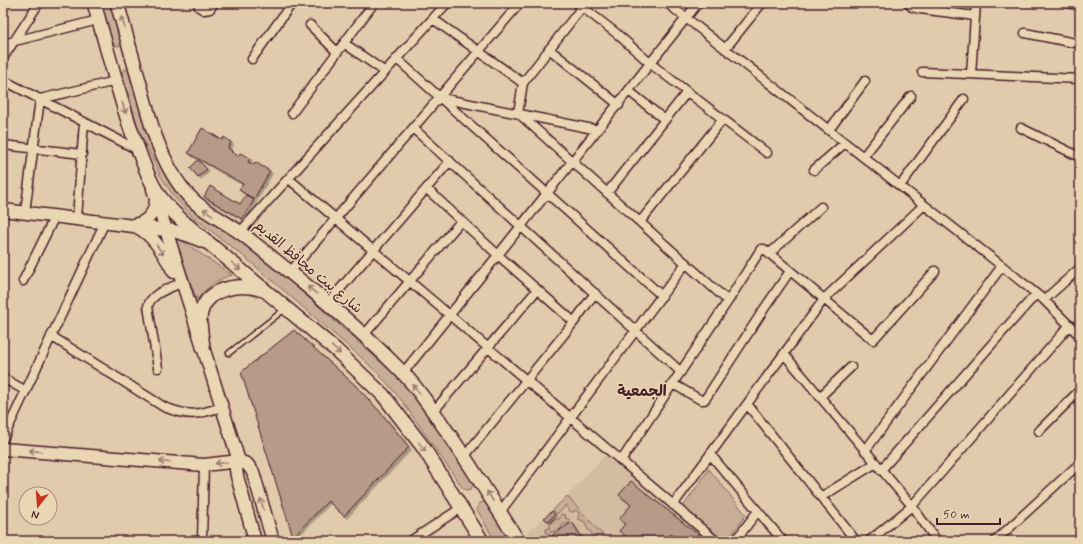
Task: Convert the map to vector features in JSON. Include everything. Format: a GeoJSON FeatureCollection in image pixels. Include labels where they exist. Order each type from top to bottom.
{"type":"FeatureCollection","features":[{"type":"Feature","properties":{"kind":"main road"},"geometry":{"type":"LineString","coordinates":[[94,3],[138,150],[158,193],[175,214],[336,350],[383,395],[423,447],[482,541]]}},
{"type":"Feature","properties":{"kind":"main road","name":"شارع بيت محافظ القديم"},"geometry":{"type":"LineString","coordinates":[[117,3],[158,147],[174,176],[187,194],[197,204],[240,232],[328,303],[403,373],[433,412],[464,457],[518,541]]}},
{"type":"Feature","properties":{"kind":"main road"},"geometry":{"type":"LineString","coordinates":[[107,47],[111,51],[120,52],[125,49],[128,40]]}},
{"type":"Feature","properties":{"kind":"main road"},"geometry":{"type":"LineString","coordinates":[[115,77],[116,65],[123,61],[131,64],[135,68]]}},
{"type":"Feature","properties":{"kind":"main road"},"geometry":{"type":"LineString","coordinates":[[150,178],[183,288],[239,461],[236,472],[256,541]]}},
{"type":"Feature","properties":{"kind":"main road"},"geometry":{"type":"LineString","coordinates":[[132,225],[142,223],[150,217],[155,208],[156,197]]}},
{"type":"Feature","properties":{"kind":"main road"},"geometry":{"type":"LineString","coordinates":[[4,213],[25,212],[166,230],[190,236],[215,249]]}},
{"type":"Feature","properties":{"kind":"main road"},"geometry":{"type":"LineString","coordinates":[[132,225],[143,231],[154,243],[169,262],[183,288]]}},
{"type":"Feature","properties":{"kind":"main road"},"geometry":{"type":"LineString","coordinates":[[203,347],[200,319],[204,304],[214,294],[235,286],[256,288],[269,293]]}},
{"type":"Feature","properties":{"kind":"main road"},"geometry":{"type":"LineString","coordinates":[[3,449],[204,465],[239,461],[247,464],[253,472],[273,541]]}},
{"type":"Feature","properties":{"kind":"street"},"geometry":{"type":"LineString","coordinates":[[3,58],[39,3]]}},
{"type":"Feature","properties":{"kind":"street"},"geometry":{"type":"LineString","coordinates":[[198,3],[199,7],[204,10],[210,9],[214,3]]}},
{"type":"Feature","properties":{"kind":"street"},"geometry":{"type":"LineString","coordinates":[[252,58],[292,3]]}},
{"type":"Feature","properties":{"kind":"street"},"geometry":{"type":"LineString","coordinates":[[292,113],[374,3]]}},
{"type":"Feature","properties":{"kind":"street"},"geometry":{"type":"LineString","coordinates":[[240,232],[447,3]]}},
{"type":"Feature","properties":{"kind":"street"},"geometry":{"type":"LineString","coordinates":[[290,272],[441,98],[520,3]]}},
{"type":"Feature","properties":{"kind":"street"},"geometry":{"type":"LineString","coordinates":[[667,3],[1002,266],[1044,300],[1076,330],[912,506],[869,541]]}},
{"type":"Feature","properties":{"kind":"street"},"geometry":{"type":"LineString","coordinates":[[403,373],[629,92],[698,3]]}},
{"type":"Feature","properties":{"kind":"street"},"geometry":{"type":"LineString","coordinates":[[725,49],[762,3]]}},
{"type":"Feature","properties":{"kind":"street"},"geometry":{"type":"LineString","coordinates":[[908,3],[912,7],[920,9],[975,16]]}},
{"type":"Feature","properties":{"kind":"street"},"geometry":{"type":"LineString","coordinates":[[971,74],[976,3]]}},
{"type":"Feature","properties":{"kind":"street"},"geometry":{"type":"LineString","coordinates":[[1067,3],[1080,6]]}},
{"type":"Feature","properties":{"kind":"street"},"geometry":{"type":"LineString","coordinates":[[518,113],[523,83],[549,50],[579,5],[616,33],[650,64],[768,153]]}},
{"type":"Feature","properties":{"kind":"street"},"geometry":{"type":"LineString","coordinates":[[433,19],[523,83]]}},
{"type":"Feature","properties":{"kind":"street"},"geometry":{"type":"LineString","coordinates":[[3,44],[98,20]]}},
{"type":"Feature","properties":{"kind":"street"},"geometry":{"type":"LineString","coordinates":[[310,25],[337,52]]}},
{"type":"Feature","properties":{"kind":"street"},"geometry":{"type":"LineString","coordinates":[[1025,33],[1080,44]]}},
{"type":"Feature","properties":{"kind":"street"},"geometry":{"type":"LineString","coordinates":[[3,37],[14,42]]}},
{"type":"Feature","properties":{"kind":"street"},"geometry":{"type":"LineString","coordinates":[[344,43],[385,72]]}},
{"type":"Feature","properties":{"kind":"street"},"geometry":{"type":"LineString","coordinates":[[549,50],[619,104]]}},
{"type":"Feature","properties":{"kind":"street"},"geometry":{"type":"LineString","coordinates":[[397,58],[662,296]]}},
{"type":"Feature","properties":{"kind":"street"},"geometry":{"type":"LineString","coordinates":[[922,72],[1080,79]]}},
{"type":"Feature","properties":{"kind":"street"},"geometry":{"type":"LineString","coordinates":[[40,99],[115,77]]}},
{"type":"Feature","properties":{"kind":"street"},"geometry":{"type":"LineString","coordinates":[[3,80],[138,150]]}},
{"type":"Feature","properties":{"kind":"street"},"geometry":{"type":"LineString","coordinates":[[829,130],[865,82]]}},
{"type":"Feature","properties":{"kind":"street"},"geometry":{"type":"LineString","coordinates":[[629,92],[665,120]]}},
{"type":"Feature","properties":{"kind":"street"},"geometry":{"type":"LineString","coordinates":[[607,193],[687,92]]}},
{"type":"Feature","properties":{"kind":"street"},"geometry":{"type":"LineString","coordinates":[[863,157],[911,96]]}},
{"type":"Feature","properties":{"kind":"street"},"geometry":{"type":"LineString","coordinates":[[441,98],[598,130]]}},
{"type":"Feature","properties":{"kind":"street"},"geometry":{"type":"LineString","coordinates":[[25,212],[40,99]]}},
{"type":"Feature","properties":{"kind":"street"},"geometry":{"type":"LineString","coordinates":[[900,186],[964,99]]}},
{"type":"Feature","properties":{"kind":"street"},"geometry":{"type":"LineString","coordinates":[[518,113],[728,301]]}},
{"type":"Feature","properties":{"kind":"street"},"geometry":{"type":"LineString","coordinates":[[640,222],[723,119]]}},
{"type":"Feature","properties":{"kind":"street"},"geometry":{"type":"LineString","coordinates":[[77,218],[84,122]]}},
{"type":"Feature","properties":{"kind":"street"},"geometry":{"type":"LineString","coordinates":[[1021,128],[1080,157]]}},
{"type":"Feature","properties":{"kind":"street"},"geometry":{"type":"LineString","coordinates":[[414,129],[681,372]]}},
{"type":"Feature","properties":{"kind":"street"},"geometry":{"type":"LineString","coordinates":[[814,170],[845,143]]}},
{"type":"Feature","properties":{"kind":"street"},"geometry":{"type":"LineString","coordinates":[[3,145],[82,154]]}},
{"type":"Feature","properties":{"kind":"street"},"geometry":{"type":"LineString","coordinates":[[328,303],[450,162]]}},
{"type":"Feature","properties":{"kind":"street"},"geometry":{"type":"LineString","coordinates":[[289,179],[716,541]]}},
{"type":"Feature","properties":{"kind":"street"},"geometry":{"type":"LineString","coordinates":[[426,189],[498,256],[574,322]]}},
{"type":"Feature","properties":{"kind":"street"},"geometry":{"type":"LineString","coordinates":[[673,505],[824,300],[924,205]]}},
{"type":"Feature","properties":{"kind":"street"},"geometry":{"type":"LineString","coordinates":[[769,254],[821,207]]}},
{"type":"Feature","properties":{"kind":"street"},"geometry":{"type":"LineString","coordinates":[[23,281],[55,216]]}},
{"type":"Feature","properties":{"kind":"street"},"geometry":{"type":"LineString","coordinates":[[364,335],[411,282],[461,221]]}},
{"type":"Feature","properties":{"kind":"street"},"geometry":{"type":"LineString","coordinates":[[3,439],[105,222]]}},
{"type":"Feature","properties":{"kind":"street"},"geometry":{"type":"LineString","coordinates":[[621,460],[760,252],[764,249],[873,340],[935,271]]}},
{"type":"Feature","properties":{"kind":"street"},"geometry":{"type":"LineString","coordinates":[[500,512],[686,263]]}},
{"type":"Feature","properties":{"kind":"street"},"geometry":{"type":"LineString","coordinates":[[865,451],[1002,266]]}},
{"type":"Feature","properties":{"kind":"street"},"geometry":{"type":"LineString","coordinates":[[1044,300],[1080,268]]}},
{"type":"Feature","properties":{"kind":"street"},"geometry":{"type":"LineString","coordinates":[[673,384],[701,400],[704,400],[790,271]]}},
{"type":"Feature","properties":{"kind":"street"},"geometry":{"type":"LineString","coordinates":[[158,368],[148,303],[154,296],[183,288]]}},
{"type":"Feature","properties":{"kind":"street"},"geometry":{"type":"LineString","coordinates":[[433,412],[537,290]]}},
{"type":"Feature","properties":{"kind":"street"},"geometry":{"type":"LineString","coordinates":[[464,457],[527,381],[595,293]]}},
{"type":"Feature","properties":{"kind":"street"},"geometry":{"type":"LineString","coordinates":[[821,497],[879,467],[1036,294]]}},
{"type":"Feature","properties":{"kind":"street"},"geometry":{"type":"LineString","coordinates":[[51,336],[164,407],[195,415],[222,407]]}},
{"type":"Feature","properties":{"kind":"street"},"geometry":{"type":"LineString","coordinates":[[784,354],[912,506],[937,541]]}},
{"type":"Feature","properties":{"kind":"street"},"geometry":{"type":"LineString","coordinates":[[820,397],[851,367]]}},
{"type":"Feature","properties":{"kind":"street"},"geometry":{"type":"LineString","coordinates":[[3,378],[26,391]]}},
{"type":"Feature","properties":{"kind":"street"},"geometry":{"type":"LineString","coordinates":[[3,384],[14,384]]}},
{"type":"Feature","properties":{"kind":"street"},"geometry":{"type":"LineString","coordinates":[[1039,431],[1080,390]]}},
{"type":"Feature","properties":{"kind":"street"},"geometry":{"type":"LineString","coordinates":[[747,404],[856,541]]}},
{"type":"Feature","properties":{"kind":"street"},"geometry":{"type":"LineString","coordinates":[[710,454],[782,541]]}},
{"type":"Feature","properties":{"kind":"street"},"geometry":{"type":"LineString","coordinates":[[995,541],[1080,463]]}},
{"type":"Feature","properties":{"kind":"street"},"geometry":{"type":"LineString","coordinates":[[202,541],[204,465]]}},
{"type":"Feature","properties":{"kind":"street"},"geometry":{"type":"LineString","coordinates":[[410,541],[461,508]]}},
{"type":"Feature","properties":{"kind":"street"},"geometry":{"type":"LineString","coordinates":[[735,541],[758,511]]}},
{"type":"Feature","properties":{"kind":"lane"},"geometry":{"type":"LineString","coordinates":[[229,353],[286,308]]}},
{"type":"Feature","properties":{"kind":"shaded area"},"geometry":{"type":"Polygon","coordinates":[[[101,3],[112,3],[123,42],[119,46],[112,43],[101,3]]]}},
{"type":"Feature","properties":{"kind":"shaded area"},"geometry":{"type":"Polygon","coordinates":[[[124,69],[128,70],[147,134],[157,155],[224,228],[254,250],[299,289],[392,372],[408,389],[472,478],[474,483],[471,489],[466,490],[462,487],[402,401],[388,384],[363,359],[247,259],[192,216],[174,197],[160,175],[139,131],[122,72],[124,69]]]}},
{"type":"Feature","properties":{"kind":"shaded area"},"geometry":{"type":"Polygon","coordinates":[[[178,238],[232,275],[212,284],[197,300],[176,244],[178,238]]]}},
{"type":"Feature","properties":{"kind":"shaded area"},"geometry":{"type":"Polygon","coordinates":[[[606,454],[711,541],[529,541],[525,535],[567,496],[606,454]]]}},
{"type":"Feature","properties":{"kind":"shaded area"},"geometry":{"type":"Polygon","coordinates":[[[709,469],[746,515],[727,541],[721,541],[683,507],[709,469]]]}},
{"type":"Feature","properties":{"kind":"shaded area"},"geometry":{"type":"Polygon","coordinates":[[[567,496],[602,534],[599,538],[594,538],[588,530],[585,522],[578,519],[579,513],[576,510],[571,512],[565,505],[564,508],[557,514],[553,511],[567,496]]]}},
{"type":"Feature","properties":{"kind":"shaded area"},"geometry":{"type":"Polygon","coordinates":[[[483,502],[488,505],[510,541],[495,541],[477,510],[478,504],[483,502]]]}},
{"type":"Feature","properties":{"kind":"shaded area"},"geometry":{"type":"Polygon","coordinates":[[[561,514],[566,515],[565,518],[569,519],[569,523],[562,525],[561,529],[555,530],[554,533],[551,531],[549,535],[546,533],[546,529],[550,528],[550,524],[553,519],[559,520],[561,514]]]}},
{"type":"Feature","properties":{"kind":"building"},"geometry":{"type":"Polygon","coordinates":[[[202,128],[222,140],[224,137],[231,142],[228,148],[232,151],[231,152],[239,156],[240,153],[250,158],[248,162],[254,165],[255,162],[270,171],[254,199],[239,190],[243,184],[188,153],[202,128]]]}},
{"type":"Feature","properties":{"kind":"building"},"geometry":{"type":"Polygon","coordinates":[[[198,160],[207,169],[198,177],[190,168],[198,160]]]}},
{"type":"Feature","properties":{"kind":"building"},"geometry":{"type":"Polygon","coordinates":[[[210,186],[240,204],[246,195],[254,200],[242,219],[204,197],[210,186]]]}},
{"type":"Feature","properties":{"kind":"building"},"geometry":{"type":"Polygon","coordinates":[[[294,330],[355,385],[382,414],[409,447],[344,516],[328,501],[293,537],[241,372],[294,330]]]}},
{"type":"Feature","properties":{"kind":"building"},"geometry":{"type":"Polygon","coordinates":[[[631,481],[706,541],[680,541],[671,534],[665,541],[632,541],[619,531],[625,524],[619,519],[631,505],[619,495],[631,481]]]}},
{"type":"Feature","properties":{"kind":"building"},"geometry":{"type":"Polygon","coordinates":[[[552,511],[555,515],[548,521],[544,518],[552,511]]]}},
{"type":"Feature","properties":{"kind":"building"},"geometry":{"type":"Polygon","coordinates":[[[572,522],[584,541],[570,541],[568,537],[562,541],[552,541],[550,537],[572,522]]]}},
{"type":"Feature","properties":{"kind":"district","name":"الجمعية"},"geometry":{"type":"Point","coordinates":[642,392]}}]}
